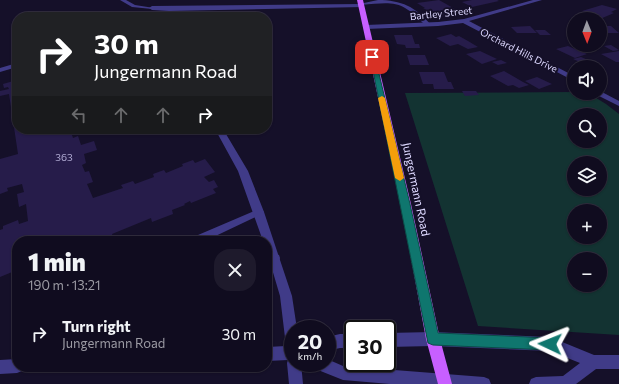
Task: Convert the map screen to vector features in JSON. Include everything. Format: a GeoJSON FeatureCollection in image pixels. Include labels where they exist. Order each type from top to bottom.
{"type":"FeatureCollection","features":[{"type":"Feature","properties":{"kind":"main road","name":"Jungermann Road"},"geometry":{"type":"LineString","coordinates":[[361,3],[406,204],[433,339],[444,382]]}},
{"type":"Feature","properties":{"kind":"street"},"geometry":{"type":"LineString","coordinates":[[257,8],[259,0]]}},
{"type":"Feature","properties":{"kind":"street","name":"Bartley Street"},"geometry":{"type":"LineString","coordinates":[[366,27],[464,22],[539,0]]}},
{"type":"Feature","properties":{"kind":"street"},"geometry":{"type":"LineString","coordinates":[[152,8],[257,8],[361,3]]}},
{"type":"Feature","properties":{"kind":"street","name":"Orchard Hills Drive"},"geometry":{"type":"LineString","coordinates":[[464,22],[567,75]]}},
{"type":"Feature","properties":{"kind":"street"},"geometry":{"type":"LineString","coordinates":[[0,70],[12,66]]}},
{"type":"Feature","properties":{"kind":"street"},"geometry":{"type":"LineString","coordinates":[[607,97],[619,104]]}},
{"type":"Feature","properties":{"kind":"street"},"geometry":{"type":"LineString","coordinates":[[222,134],[243,171],[259,212],[265,236]]}},
{"type":"Feature","properties":{"kind":"street"},"geometry":{"type":"LineString","coordinates":[[272,262],[286,296],[289,320]]}},
{"type":"Feature","properties":{"kind":"street"},"geometry":{"type":"LineString","coordinates":[[396,340],[433,339],[550,344],[594,362],[619,362]]}},
{"type":"Feature","properties":{"kind":"street"},"geometry":{"type":"LineString","coordinates":[[272,354],[284,353]]}},
{"type":"Feature","properties":{"kind":"street"},"geometry":{"type":"LineString","coordinates":[[536,384],[565,384],[594,362]]}},
{"type":"Feature","properties":{"kind":"street"},"geometry":{"type":"LineString","coordinates":[[0,367],[12,366]]}},
{"type":"Feature","properties":{"kind":"street"},"geometry":{"type":"LineString","coordinates":[[336,370],[343,373],[484,384]]}},
{"type":"Feature","properties":{"kind":"street"},"geometry":{"type":"LineString","coordinates":[[295,372],[296,384]]}},
{"type":"Feature","properties":{"kind":"lane"},"geometry":{"type":"LineString","coordinates":[[122,0],[134,6],[152,8]]}},
{"type":"Feature","properties":{"kind":"lane"},"geometry":{"type":"LineString","coordinates":[[361,3],[379,0],[396,0],[428,24]]}},
{"type":"Feature","properties":{"kind":"lane"},"geometry":{"type":"LineString","coordinates":[[206,236],[259,212]]}},
{"type":"Feature","properties":{"kind":"green space"},"geometry":{"type":"Polygon","coordinates":[[[567,92],[567,100],[599,100],[619,114],[619,335],[478,326],[405,93],[567,92]]]}},
{"type":"Feature","properties":{"kind":"building"},"geometry":{"type":"Polygon","coordinates":[[[439,0],[462,13],[440,17],[417,3],[439,0]]]}},
{"type":"Feature","properties":{"kind":"building"},"geometry":{"type":"Polygon","coordinates":[[[472,0],[499,1],[472,7],[462,2],[472,0]]]}},
{"type":"Feature","properties":{"kind":"building"},"geometry":{"type":"Polygon","coordinates":[[[602,5],[617,9],[611,12],[614,13],[607,16],[607,12],[582,11],[602,5]]]}},
{"type":"Feature","properties":{"kind":"building"},"geometry":{"type":"Polygon","coordinates":[[[530,26],[537,33],[517,33],[511,27],[530,26]]]}},
{"type":"Feature","properties":{"kind":"building"},"geometry":{"type":"Polygon","coordinates":[[[607,26],[611,26],[619,33],[607,33],[607,26]]]}},
{"type":"Feature","properties":{"kind":"building"},"geometry":{"type":"Polygon","coordinates":[[[535,30],[545,30],[551,35],[540,35],[535,30]]]}},
{"type":"Feature","properties":{"kind":"building"},"geometry":{"type":"Polygon","coordinates":[[[451,34],[456,37],[459,36],[478,47],[468,49],[458,44],[450,46],[436,38],[451,34]]]}},
{"type":"Feature","properties":{"kind":"building"},"geometry":{"type":"Polygon","coordinates":[[[394,35],[412,35],[415,44],[419,44],[420,48],[406,48],[405,45],[397,44],[394,35]]]}},
{"type":"Feature","properties":{"kind":"building"},"geometry":{"type":"Polygon","coordinates":[[[611,45],[619,50],[613,51],[607,48],[607,46],[611,45]]]}},
{"type":"Feature","properties":{"kind":"building"},"geometry":{"type":"Polygon","coordinates":[[[567,46],[567,52],[582,52],[587,54],[575,58],[556,49],[567,46]]]}},
{"type":"Feature","properties":{"kind":"building"},"geometry":{"type":"Polygon","coordinates":[[[480,51],[497,59],[482,64],[466,54],[480,51]]]}},
{"type":"Feature","properties":{"kind":"building"},"geometry":{"type":"Polygon","coordinates":[[[619,51],[619,62],[616,62],[601,54],[619,51]]]}},
{"type":"Feature","properties":{"kind":"building"},"geometry":{"type":"Polygon","coordinates":[[[407,55],[425,55],[429,65],[410,65],[407,55]]]}},
{"type":"Feature","properties":{"kind":"building"},"geometry":{"type":"Polygon","coordinates":[[[581,57],[588,60],[575,60],[573,59],[581,57]]]}},
{"type":"Feature","properties":{"kind":"building"},"geometry":{"type":"Polygon","coordinates":[[[501,60],[507,63],[498,65],[492,62],[501,60]]]}},
{"type":"Feature","properties":{"kind":"building"},"geometry":{"type":"Polygon","coordinates":[[[504,71],[529,85],[519,88],[513,85],[508,86],[490,76],[504,71]]]}},
{"type":"Feature","properties":{"kind":"building"},"geometry":{"type":"Polygon","coordinates":[[[419,72],[444,72],[448,82],[451,82],[454,89],[434,89],[433,84],[423,84],[419,72]]]}},
{"type":"Feature","properties":{"kind":"building"},"geometry":{"type":"Polygon","coordinates":[[[537,77],[552,84],[539,89],[525,81],[537,77]]]}},
{"type":"Feature","properties":{"kind":"building"},"geometry":{"type":"Polygon","coordinates":[[[12,81],[12,114],[9,94],[0,96],[0,91],[9,89],[8,87],[4,88],[3,84],[12,81]]]}},
{"type":"Feature","properties":{"kind":"building"},"geometry":{"type":"Polygon","coordinates":[[[462,91],[476,91],[479,95],[465,96],[462,91]]]}},
{"type":"Feature","properties":{"kind":"building"},"geometry":{"type":"Polygon","coordinates":[[[15,134],[75,134],[72,135],[73,138],[78,136],[81,145],[94,141],[97,150],[84,154],[86,163],[82,165],[85,172],[89,171],[93,182],[87,184],[93,198],[123,188],[121,185],[133,181],[135,184],[154,177],[153,174],[164,170],[166,173],[193,160],[195,163],[205,159],[215,172],[204,177],[209,182],[214,180],[218,187],[213,189],[216,193],[191,203],[190,201],[184,204],[185,205],[172,210],[173,214],[152,222],[151,218],[112,234],[113,236],[12,236],[12,272],[0,277],[0,230],[3,229],[3,226],[18,220],[19,224],[28,221],[26,204],[19,207],[17,194],[24,192],[22,184],[7,188],[8,191],[0,194],[0,159],[18,154],[15,134]]]}},
{"type":"Feature","properties":{"kind":"slow traffic"},"geometry":{"type":"LineString","coordinates":[[382,98],[400,178]]}},
{"type":"Feature","properties":{"kind":"route"},"geometry":{"type":"LineString","coordinates":[[372,57],[406,204],[433,339],[550,344]]}}]}
